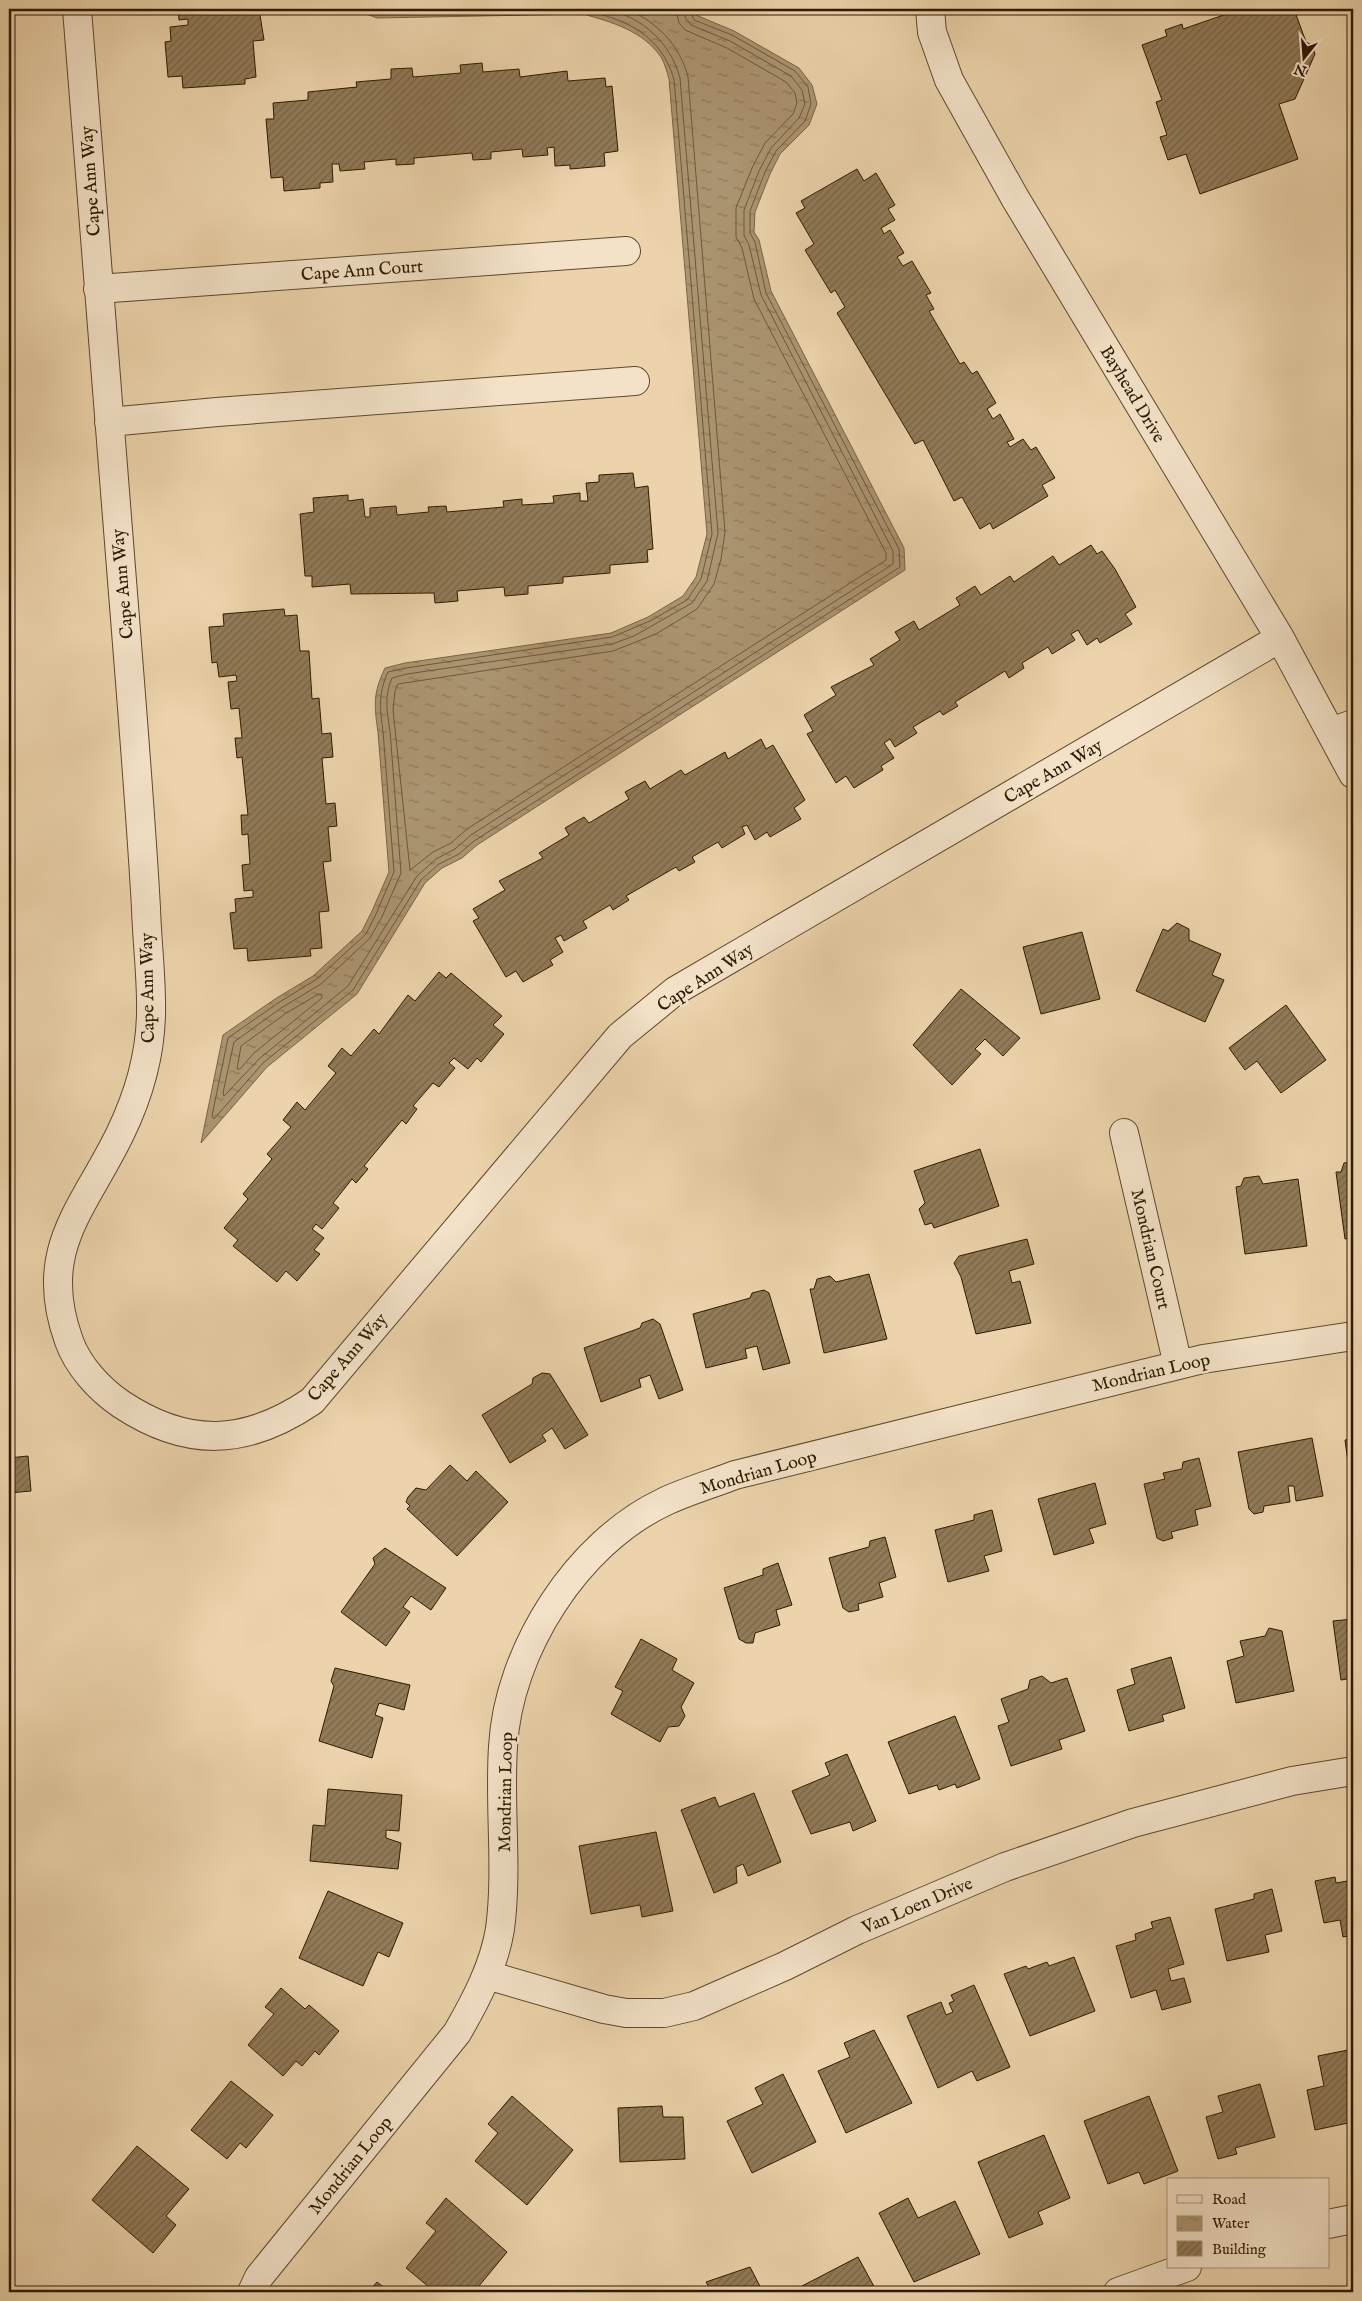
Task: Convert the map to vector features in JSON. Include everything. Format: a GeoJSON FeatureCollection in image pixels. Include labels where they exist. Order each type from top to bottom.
{"type":"FeatureCollection","features":[{"type":"Feature","properties":{"kind":"street","name":"Cape Ann Way"},"geometry":{"type":"LineString","coordinates":[[77,9],[140,810],[151,1013],[148,1052],[135,1100],[120,1136],[68,1228],[58,1262],[58,1305],[70,1346],[89,1376],[110,1396],[146,1420],[180,1433],[217,1437],[260,1430],[287,1418],[312,1401],[620,1036],[675,991],[1280,638]]}},
{"type":"Feature","properties":{"kind":"street","name":"Bayhead Drive"},"geometry":{"type":"LineString","coordinates":[[930,9],[932,32],[949,80],[1015,198],[1280,638],[1342,728],[1353,774]]}},
{"type":"Feature","properties":{"kind":"street","name":"Cape Ann Court"},"geometry":{"type":"LineString","coordinates":[[98,289],[626,251]]}},
{"type":"Feature","properties":{"kind":"street"},"geometry":{"type":"LineString","coordinates":[[109,422],[217,412],[635,381]]}},
{"type":"Feature","properties":{"kind":"street","name":"Mondrian Court"},"geometry":{"type":"LineString","coordinates":[[1124,1133],[1178,1364]]}},
{"type":"Feature","properties":{"kind":"street","name":"Mondrian Loop"},"geometry":{"type":"LineString","coordinates":[[252,2292],[259,2277],[457,2033],[478,1997],[487,1975],[500,1930],[504,1880],[503,1746],[511,1694],[529,1645],[550,1607],[588,1558],[628,1525],[664,1502],[735,1475],[1178,1364],[1353,1336]]}},
{"type":"Feature","properties":{"kind":"street","name":"Van Loen Drive"},"geometry":{"type":"LineString","coordinates":[[487,1975],[604,2009],[626,2013],[664,2013],[694,2006],[785,1966],[857,1930],[1006,1867],[1133,1823],[1292,1781],[1353,1771]]}},
{"type":"Feature","properties":{"kind":"street"},"geometry":{"type":"LineString","coordinates":[[1330,2224],[1353,2219]]}},
{"type":"Feature","properties":{"kind":"street"},"geometry":{"type":"LineString","coordinates":[[1118,2292],[1184,2268]]}},
{"type":"Feature","properties":{"kind":"water"},"geometry":{"type":"Polygon","coordinates":[[[353,9],[694,9],[696,15],[734,31],[799,68],[812,85],[817,104],[809,125],[780,154],[770,174],[755,212],[754,232],[759,240],[771,291],[904,548],[905,570],[477,845],[462,858],[442,868],[425,883],[357,994],[267,1067],[201,1143],[223,1035],[275,999],[313,976],[362,931],[389,872],[375,706],[376,692],[385,668],[405,663],[611,633],[648,617],[683,596],[696,577],[707,534],[669,79],[661,57],[654,48],[636,34],[616,24],[583,14],[377,18],[353,9]]]}},
{"type":"Feature","properties":{"kind":"building"},"geometry":{"type":"Polygon","coordinates":[[[178,9],[259,9],[264,40],[253,41],[256,77],[245,79],[245,84],[183,88],[182,76],[168,77],[165,42],[171,41],[170,27],[188,25],[188,19],[179,20],[178,9]]]}},
{"type":"Feature","properties":{"kind":"building"},"geometry":{"type":"Polygon","coordinates":[[[1241,9],[1294,9],[1306,42],[1312,45],[1315,54],[1295,99],[1279,104],[1298,159],[1200,194],[1186,154],[1168,160],[1160,137],[1167,135],[1156,102],[1162,100],[1142,45],[1167,36],[1165,30],[1182,24],[1183,29],[1241,9]]]}},
{"type":"Feature","properties":{"kind":"building"},"geometry":{"type":"Polygon","coordinates":[[[482,63],[483,72],[519,69],[520,77],[567,71],[568,81],[605,78],[606,87],[612,86],[618,151],[604,153],[605,166],[570,169],[570,165],[555,166],[554,147],[547,148],[548,155],[523,157],[522,149],[491,152],[491,159],[473,160],[472,153],[414,158],[414,164],[396,165],[396,159],[364,162],[365,169],[340,171],[339,164],[332,164],[333,182],[320,183],[320,188],[284,191],[283,177],[271,178],[266,119],[274,119],[273,103],[308,100],[308,92],[357,87],[356,82],[391,79],[391,69],[412,68],[413,77],[461,73],[460,65],[482,63]]]}},
{"type":"Feature","properties":{"kind":"building"},"geometry":{"type":"Polygon","coordinates":[[[857,169],[864,181],[876,173],[895,205],[888,209],[895,220],[881,228],[884,234],[890,230],[904,253],[897,257],[903,266],[912,261],[931,293],[926,295],[934,309],[929,311],[960,364],[964,362],[972,374],[977,371],[996,403],[987,409],[993,419],[1000,414],[1014,439],[1007,442],[1010,447],[1023,439],[1031,450],[1036,447],[1055,478],[1042,485],[1048,496],[993,529],[990,523],[980,529],[962,497],[954,501],[923,440],[915,444],[837,313],[845,307],[835,290],[831,293],[805,250],[814,244],[796,213],[805,208],[801,201],[857,169]]]}},
{"type":"Feature","properties":{"kind":"building"},"geometry":{"type":"Polygon","coordinates":[[[633,473],[635,488],[648,486],[653,549],[647,550],[648,562],[610,565],[610,573],[563,577],[563,583],[528,586],[528,594],[505,596],[504,587],[457,591],[458,601],[435,603],[434,593],[351,594],[350,584],[312,587],[312,576],[305,576],[300,514],[314,512],[313,498],[348,495],[348,501],[363,499],[365,517],[370,517],[370,508],[396,506],[397,515],[429,512],[428,507],[446,506],[447,512],[504,507],[503,501],[522,499],[522,505],[554,503],[553,496],[580,493],[580,501],[588,501],[586,483],[599,482],[599,475],[633,473]]]}},
{"type":"Feature","properties":{"kind":"building"},"geometry":{"type":"Polygon","coordinates":[[[1091,545],[1097,554],[1102,551],[1115,569],[1136,607],[1125,614],[1132,624],[1100,643],[1097,638],[1087,645],[1078,630],[1071,634],[1075,640],[1052,654],[1048,647],[1022,663],[1024,668],[1009,678],[1005,671],[955,702],[958,706],[943,715],[940,711],[913,727],[917,733],[895,747],[890,739],[884,743],[894,758],[881,766],[883,770],[854,788],[846,776],[836,783],[807,734],[813,731],[804,715],[836,695],[831,687],[874,665],[870,659],[900,640],[895,632],[914,621],[919,630],[960,605],[956,598],[975,586],[981,595],[1010,576],[1014,582],[1053,556],[1059,565],[1091,545]]]}},
{"type":"Feature","properties":{"kind":"building"},"geometry":{"type":"Polygon","coordinates":[[[284,609],[285,616],[297,615],[300,651],[309,651],[312,699],[319,698],[322,734],[331,733],[333,757],[322,758],[326,804],[335,803],[337,826],[328,827],[331,861],[323,862],[329,911],[319,912],[322,948],[310,949],[311,956],[248,961],[247,948],[234,949],[230,913],[236,912],[235,899],[253,897],[253,890],[244,891],[242,865],[250,864],[248,834],[242,835],[241,815],[248,815],[242,757],[237,758],[235,738],[242,738],[239,708],[231,709],[228,682],[237,681],[236,675],[219,677],[217,662],[212,663],[209,627],[224,626],[223,614],[284,609]]]}},
{"type":"Feature","properties":{"kind":"building"},"geometry":{"type":"Polygon","coordinates":[[[761,739],[766,749],[773,745],[805,800],[794,808],[801,819],[770,837],[767,832],[755,840],[747,825],[742,827],[745,834],[722,848],[718,842],[692,857],[695,862],[679,871],[676,867],[626,896],[629,900],[613,910],[610,905],[583,921],[587,928],[564,941],[561,935],[555,938],[563,952],[550,960],[553,965],[523,982],[516,971],[506,977],[473,921],[479,918],[473,909],[505,890],[499,881],[543,858],[539,853],[569,835],[565,828],[584,817],[589,823],[629,799],[625,792],[645,781],[650,789],[681,770],[685,775],[725,752],[728,759],[761,739]]]}},
{"type":"Feature","properties":{"kind":"building"},"geometry":{"type":"Polygon","coordinates":[[[1177,923],[1189,929],[1189,940],[1221,954],[1212,975],[1224,980],[1205,1022],[1136,991],[1163,929],[1168,931],[1177,923]]]}},
{"type":"Feature","properties":{"kind":"building"},"geometry":{"type":"Polygon","coordinates":[[[1082,932],[1100,999],[1041,1014],[1023,947],[1082,932]]]}},
{"type":"Feature","properties":{"kind":"building"},"geometry":{"type":"Polygon","coordinates":[[[439,972],[446,978],[451,973],[502,1016],[493,1025],[504,1034],[481,1062],[477,1058],[468,1069],[454,1058],[449,1063],[455,1068],[439,1087],[433,1083],[413,1106],[417,1109],[406,1124],[402,1120],[364,1166],[368,1169],[356,1183],[352,1179],[333,1203],[339,1208],[322,1229],[316,1224],[312,1229],[324,1238],[314,1250],[320,1254],[297,1281],[286,1271],[277,1282],[233,1246],[238,1240],[224,1228],[248,1199],[243,1194],[272,1159],[267,1154],[291,1127],[283,1120],[297,1102],[305,1110],[336,1073],[328,1066],[342,1048],[351,1056],[374,1029],[379,1034],[408,995],[415,1001],[439,972]]]}},
{"type":"Feature","properties":{"kind":"building"},"geometry":{"type":"Polygon","coordinates":[[[961,989],[1020,1038],[1003,1056],[985,1039],[975,1049],[981,1054],[952,1085],[913,1045],[961,989]]]}},
{"type":"Feature","properties":{"kind":"building"},"geometry":{"type":"Polygon","coordinates":[[[1286,1005],[1326,1060],[1281,1093],[1257,1061],[1245,1070],[1229,1048],[1286,1005]]]}},
{"type":"Feature","properties":{"kind":"building"},"geometry":{"type":"Polygon","coordinates":[[[980,1149],[999,1206],[934,1228],[932,1223],[925,1225],[919,1209],[925,1203],[914,1171],[980,1149]]]}},
{"type":"Feature","properties":{"kind":"building"},"geometry":{"type":"Polygon","coordinates":[[[1353,1162],[1353,1238],[1345,1239],[1336,1172],[1341,1172],[1344,1163],[1353,1162]]]}},
{"type":"Feature","properties":{"kind":"building"},"geometry":{"type":"Polygon","coordinates":[[[1259,1176],[1263,1184],[1298,1179],[1307,1246],[1245,1254],[1236,1187],[1241,1186],[1244,1178],[1259,1176]]]}},
{"type":"Feature","properties":{"kind":"building"},"geometry":{"type":"Polygon","coordinates":[[[1027,1239],[1034,1264],[1009,1271],[1012,1283],[1020,1281],[1031,1323],[976,1334],[961,1277],[954,1263],[959,1256],[1027,1239]]]}},
{"type":"Feature","properties":{"kind":"building"},"geometry":{"type":"Polygon","coordinates":[[[869,1274],[887,1339],[824,1353],[810,1289],[814,1289],[817,1279],[830,1276],[836,1282],[869,1274]]]}},
{"type":"Feature","properties":{"kind":"building"},"geometry":{"type":"Polygon","coordinates":[[[764,1290],[769,1293],[790,1363],[763,1370],[757,1346],[745,1349],[747,1358],[706,1368],[693,1314],[750,1298],[752,1293],[764,1290]]]}},
{"type":"Feature","properties":{"kind":"building"},"geometry":{"type":"Polygon","coordinates":[[[653,1319],[660,1324],[683,1390],[659,1399],[650,1375],[639,1379],[641,1387],[601,1402],[584,1348],[640,1328],[642,1323],[653,1319]]]}},
{"type":"Feature","properties":{"kind":"building"},"geometry":{"type":"Polygon","coordinates":[[[542,1373],[550,1374],[588,1435],[565,1449],[552,1428],[542,1435],[546,1441],[510,1463],[482,1415],[532,1384],[533,1378],[542,1373]]]}},
{"type":"Feature","properties":{"kind":"building"},"geometry":{"type":"Polygon","coordinates":[[[1312,1438],[1323,1496],[1296,1501],[1294,1486],[1288,1486],[1290,1502],[1264,1506],[1263,1512],[1254,1514],[1249,1509],[1238,1452],[1312,1438]]]}},
{"type":"Feature","properties":{"kind":"building"},"geometry":{"type":"Polygon","coordinates":[[[1353,1439],[1353,1500],[1345,1440],[1353,1439]]]}},
{"type":"Feature","properties":{"kind":"building"},"geometry":{"type":"Polygon","coordinates":[[[28,1456],[31,1491],[9,1493],[9,1458],[28,1456]]]}},
{"type":"Feature","properties":{"kind":"building"},"geometry":{"type":"Polygon","coordinates":[[[1199,1458],[1211,1506],[1195,1510],[1198,1525],[1171,1532],[1173,1538],[1163,1541],[1157,1538],[1144,1484],[1165,1479],[1163,1473],[1182,1469],[1183,1462],[1199,1458]]]}},
{"type":"Feature","properties":{"kind":"building"},"geometry":{"type":"Polygon","coordinates":[[[450,1465],[467,1481],[476,1471],[508,1502],[457,1556],[407,1509],[410,1506],[406,1502],[416,1488],[426,1490],[450,1465]]]}},
{"type":"Feature","properties":{"kind":"building"},"geometry":{"type":"Polygon","coordinates":[[[1095,1483],[1106,1524],[1089,1529],[1094,1543],[1054,1555],[1038,1499],[1095,1483]]]}},
{"type":"Feature","properties":{"kind":"building"},"geometry":{"type":"Polygon","coordinates":[[[992,1510],[1002,1551],[984,1556],[989,1571],[948,1582],[935,1530],[974,1520],[974,1515],[992,1510]]]}},
{"type":"Feature","properties":{"kind":"building"},"geometry":{"type":"Polygon","coordinates":[[[885,1537],[896,1577],[879,1583],[883,1597],[858,1604],[859,1610],[849,1612],[843,1608],[829,1558],[869,1547],[870,1541],[885,1537]]]}},
{"type":"Feature","properties":{"kind":"building"},"geometry":{"type":"Polygon","coordinates":[[[385,1548],[446,1588],[431,1610],[411,1596],[403,1607],[410,1612],[386,1646],[341,1612],[375,1564],[373,1558],[385,1548]]]}},
{"type":"Feature","properties":{"kind":"building"},"geometry":{"type":"Polygon","coordinates":[[[778,1563],[792,1605],[776,1610],[780,1625],[755,1633],[753,1643],[746,1643],[739,1639],[724,1588],[763,1575],[763,1569],[778,1563]]]}},
{"type":"Feature","properties":{"kind":"building"},"geometry":{"type":"Polygon","coordinates":[[[1353,1619],[1353,1678],[1341,1680],[1333,1621],[1353,1619]]]}},
{"type":"Feature","properties":{"kind":"building"},"geometry":{"type":"Polygon","coordinates":[[[1269,1628],[1282,1631],[1294,1691],[1236,1703],[1227,1661],[1244,1656],[1240,1641],[1265,1636],[1269,1628]]]}},
{"type":"Feature","properties":{"kind":"building"},"geometry":{"type":"Polygon","coordinates":[[[641,1639],[677,1659],[672,1670],[694,1683],[681,1707],[685,1716],[679,1726],[668,1727],[660,1742],[611,1714],[623,1691],[615,1687],[641,1639]]]}},
{"type":"Feature","properties":{"kind":"building"},"geometry":{"type":"Polygon","coordinates":[[[1171,1657],[1185,1708],[1162,1715],[1164,1721],[1129,1731],[1117,1690],[1135,1684],[1131,1669],[1171,1657]]]}},
{"type":"Feature","properties":{"kind":"building"},"geometry":{"type":"Polygon","coordinates":[[[335,1668],[410,1685],[404,1710],[379,1703],[375,1715],[383,1718],[372,1758],[319,1741],[334,1686],[331,1681],[335,1668]]]}},
{"type":"Feature","properties":{"kind":"building"},"geometry":{"type":"Polygon","coordinates":[[[1042,1676],[1051,1683],[1067,1678],[1085,1731],[1059,1740],[1062,1749],[1011,1766],[998,1726],[1009,1722],[1001,1699],[1028,1689],[1030,1680],[1042,1676]]]}},
{"type":"Feature","properties":{"kind":"building"},"geometry":{"type":"Polygon","coordinates":[[[955,1716],[980,1779],[957,1788],[955,1784],[939,1790],[937,1785],[909,1794],[888,1742],[955,1716]]]}},
{"type":"Feature","properties":{"kind":"building"},"geometry":{"type":"Polygon","coordinates":[[[847,1754],[876,1821],[853,1831],[850,1822],[811,1834],[792,1791],[830,1775],[825,1763],[847,1754]]]}},
{"type":"Feature","properties":{"kind":"building"},"geometry":{"type":"Polygon","coordinates":[[[328,1789],[402,1795],[399,1831],[386,1830],[386,1838],[401,1843],[398,1869],[310,1861],[313,1825],[325,1826],[328,1789]]]}},
{"type":"Feature","properties":{"kind":"building"},"geometry":{"type":"Polygon","coordinates":[[[754,1793],[781,1862],[748,1876],[743,1864],[736,1867],[737,1883],[714,1893],[681,1810],[715,1797],[719,1807],[754,1793]]]}},
{"type":"Feature","properties":{"kind":"building"},"geometry":{"type":"Polygon","coordinates":[[[656,1832],[673,1911],[642,1917],[640,1905],[591,1914],[579,1846],[656,1832]]]}},
{"type":"Feature","properties":{"kind":"building"},"geometry":{"type":"Polygon","coordinates":[[[1335,1877],[1336,1883],[1353,1880],[1353,1935],[1343,1937],[1340,1920],[1324,1923],[1315,1881],[1335,1877]]]}},
{"type":"Feature","properties":{"kind":"building"},"geometry":{"type":"Polygon","coordinates":[[[1272,1889],[1282,1931],[1265,1935],[1269,1952],[1227,1961],[1215,1909],[1254,1899],[1254,1894],[1272,1889]]]}},
{"type":"Feature","properties":{"kind":"building"},"geometry":{"type":"Polygon","coordinates":[[[328,1891],[403,1923],[389,1957],[378,1952],[363,1986],[299,1958],[328,1891]]]}},
{"type":"Feature","properties":{"kind":"building"},"geometry":{"type":"Polygon","coordinates":[[[1170,1917],[1184,1964],[1168,1969],[1171,1981],[1184,1978],[1191,2002],[1162,2010],[1156,1990],[1131,1998],[1116,1946],[1136,1940],[1135,1934],[1153,1928],[1151,1922],[1170,1917]]]}},
{"type":"Feature","properties":{"kind":"building"},"geometry":{"type":"Polygon","coordinates":[[[1074,1957],[1095,2011],[1030,2036],[1004,1974],[1026,1966],[1028,1969],[1047,1962],[1049,1966],[1074,1957]]]}},
{"type":"Feature","properties":{"kind":"building"},"geometry":{"type":"Polygon","coordinates":[[[974,1985],[1010,2067],[977,2081],[972,2071],[938,2088],[907,2016],[941,2002],[946,2015],[953,2012],[949,2003],[954,2001],[951,1995],[974,1985]]]}},
{"type":"Feature","properties":{"kind":"building"},"geometry":{"type":"Polygon","coordinates":[[[281,1988],[305,2009],[309,2005],[339,2031],[319,2055],[315,2051],[302,2066],[296,2061],[283,2076],[248,2045],[274,2014],[265,2007],[281,1988]]]}},
{"type":"Feature","properties":{"kind":"building"},"geometry":{"type":"Polygon","coordinates":[[[874,2030],[912,2103],[846,2133],[818,2071],[850,2057],[844,2043],[874,2030]]]}},
{"type":"Feature","properties":{"kind":"building"},"geometry":{"type":"Polygon","coordinates":[[[1353,2049],[1353,2122],[1315,2130],[1307,2090],[1324,2086],[1318,2056],[1353,2049]]]}},
{"type":"Feature","properties":{"kind":"building"},"geometry":{"type":"Polygon","coordinates":[[[783,2074],[816,2142],[752,2173],[727,2121],[763,2104],[755,2088],[783,2074]]]}},
{"type":"Feature","properties":{"kind":"building"},"geometry":{"type":"Polygon","coordinates":[[[231,2081],[273,2115],[246,2148],[240,2143],[227,2159],[191,2130],[231,2081]]]}},
{"type":"Feature","properties":{"kind":"building"},"geometry":{"type":"Polygon","coordinates":[[[1260,2084],[1275,2137],[1235,2148],[1237,2154],[1218,2159],[1206,2117],[1223,2112],[1218,2096],[1260,2084]]]}},
{"type":"Feature","properties":{"kind":"building"},"geometry":{"type":"Polygon","coordinates":[[[512,2096],[573,2150],[527,2205],[475,2161],[498,2133],[488,2124],[512,2096]]]}},
{"type":"Feature","properties":{"kind":"building"},"geometry":{"type":"Polygon","coordinates":[[[1149,2096],[1178,2171],[1144,2184],[1139,2172],[1108,2184],[1084,2121],[1149,2096]]]}},
{"type":"Feature","properties":{"kind":"building"},"geometry":{"type":"Polygon","coordinates":[[[662,2106],[663,2117],[683,2117],[685,2159],[620,2162],[618,2108],[662,2106]]]}},
{"type":"Feature","properties":{"kind":"building"},"geometry":{"type":"Polygon","coordinates":[[[1044,2135],[1070,2198],[1038,2212],[1043,2224],[1009,2238],[978,2162],[1044,2135]]]}},
{"type":"Feature","properties":{"kind":"building"},"geometry":{"type":"Polygon","coordinates":[[[137,2146],[189,2189],[166,2216],[176,2225],[153,2253],[92,2200],[137,2146]]]}},
{"type":"Feature","properties":{"kind":"building"},"geometry":{"type":"Polygon","coordinates":[[[446,2198],[507,2252],[474,2292],[435,2292],[406,2268],[436,2231],[426,2223],[446,2198]]]}},
{"type":"Feature","properties":{"kind":"building"},"geometry":{"type":"Polygon","coordinates":[[[908,2198],[918,2218],[955,2201],[980,2254],[914,2282],[879,2213],[908,2198]]]}},
{"type":"Feature","properties":{"kind":"building"},"geometry":{"type":"Polygon","coordinates":[[[858,2257],[877,2292],[806,2292],[802,2286],[858,2257]]]}},
{"type":"Feature","properties":{"kind":"building"},"geometry":{"type":"Polygon","coordinates":[[[750,2267],[763,2292],[704,2292],[710,2289],[706,2282],[750,2267]]]}},
{"type":"Feature","properties":{"kind":"building"},"geometry":{"type":"Polygon","coordinates":[[[377,2282],[390,2292],[368,2292],[377,2282]]]}}]}
